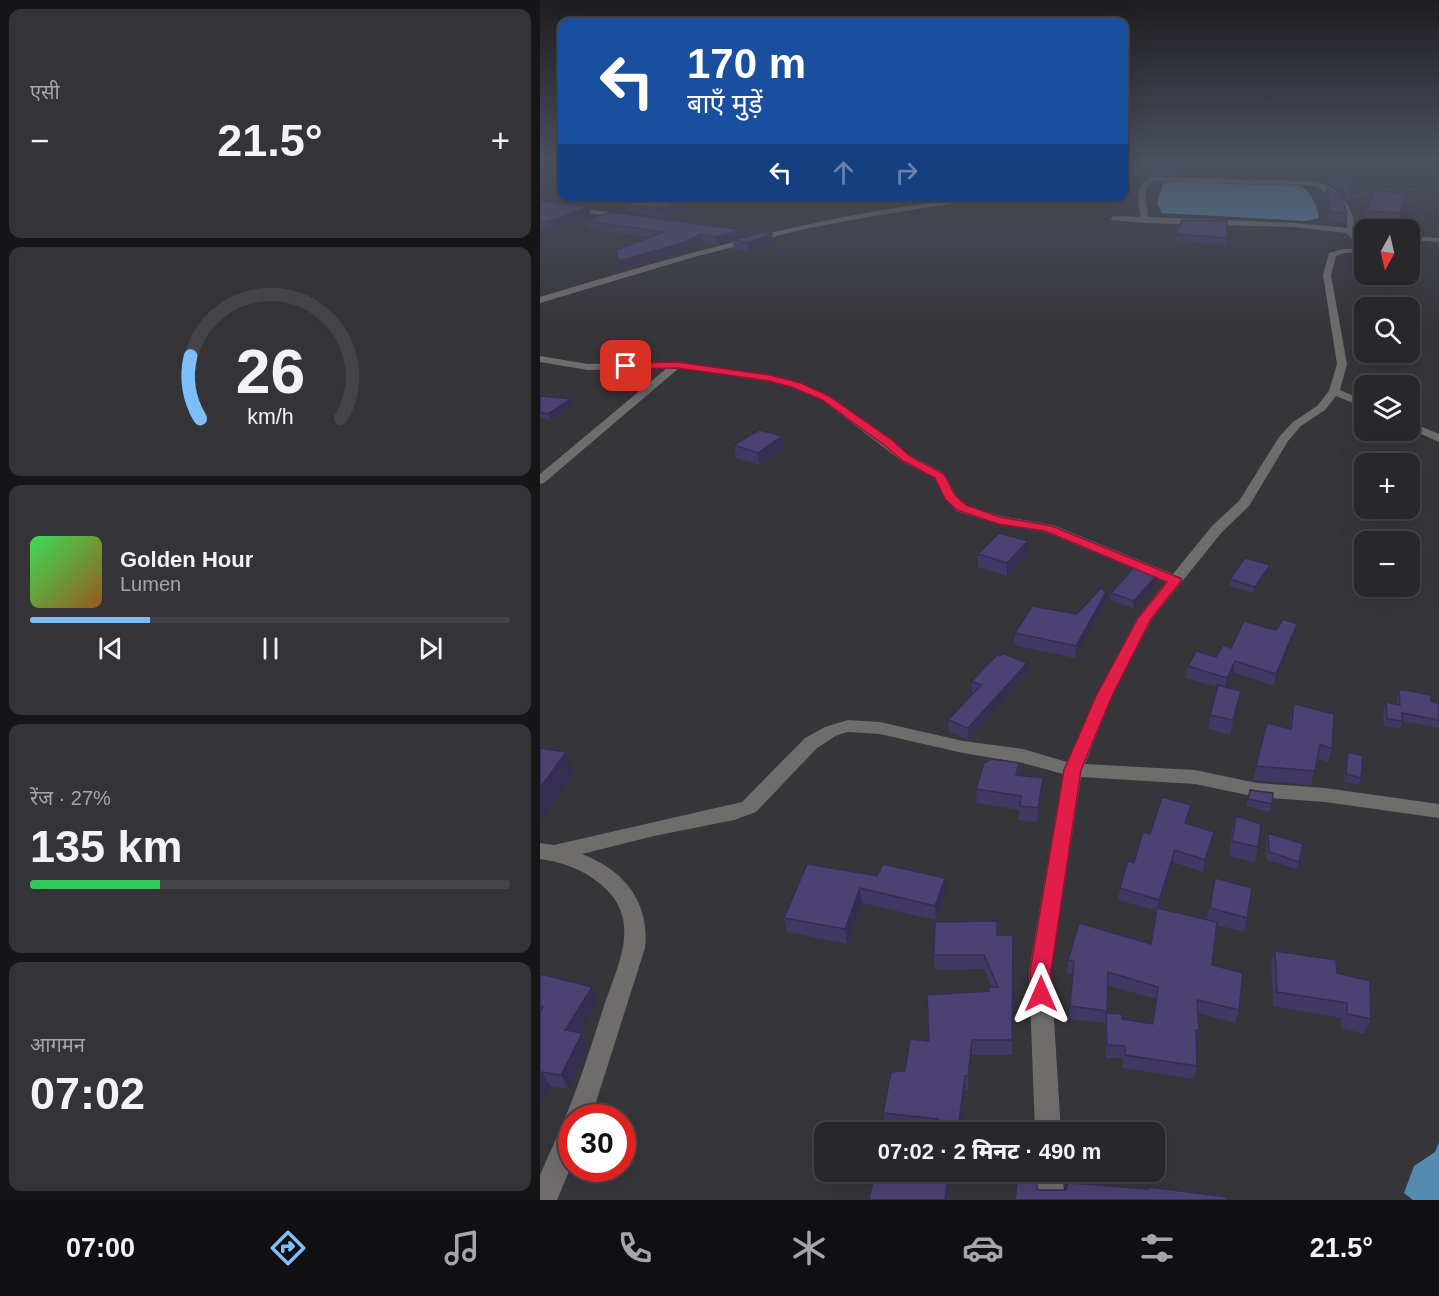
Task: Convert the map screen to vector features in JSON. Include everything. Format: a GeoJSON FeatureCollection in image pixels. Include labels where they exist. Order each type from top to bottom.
{"type":"FeatureCollection","features":[{"type":"Feature","properties":{"kind":"street"},"geometry":{"type":"LineString","coordinates":[[628,216],[636,217]]}},
{"type":"Feature","properties":{"kind":"street"},"geometry":{"type":"LineString","coordinates":[[540,300],[651,266],[859,216]]}},
{"type":"Feature","properties":{"kind":"street"},"geometry":{"type":"LineString","coordinates":[[1144,216],[1145,221]]}},
{"type":"Feature","properties":{"kind":"street"},"geometry":{"type":"LineString","coordinates":[[1351,216],[1350,232],[1354,236]]}},
{"type":"Feature","properties":{"kind":"street"},"geometry":{"type":"LineString","coordinates":[[1113,218],[1294,225],[1354,233]]}},
{"type":"Feature","properties":{"kind":"street"},"geometry":{"type":"LineString","coordinates":[[741,232],[768,237]]}},
{"type":"Feature","properties":{"kind":"street"},"geometry":{"type":"LineString","coordinates":[[1420,239],[1439,240]]}},
{"type":"Feature","properties":{"kind":"street"},"geometry":{"type":"LineString","coordinates":[[1048,1122],[1040,971],[1072,770],[1104,696],[1145,618],[1217,529],[1244,503],[1283,440],[1297,424],[1321,408],[1334,391],[1342,364],[1328,284],[1330,261],[1332,255],[1336,253],[1354,250]]}},
{"type":"Feature","properties":{"kind":"street"},"geometry":{"type":"LineString","coordinates":[[540,360],[588,367],[677,365],[785,381],[843,409],[907,459],[940,476],[950,497],[961,507],[998,520],[1048,528],[1176,580]]}},
{"type":"Feature","properties":{"kind":"street"},"geometry":{"type":"LineString","coordinates":[[540,480],[677,365]]}},
{"type":"Feature","properties":{"kind":"street"},"geometry":{"type":"LineString","coordinates":[[1334,391],[1354,400]]}},
{"type":"Feature","properties":{"kind":"street"},"geometry":{"type":"LineString","coordinates":[[1420,429],[1439,438]]}},
{"type":"Feature","properties":{"kind":"street"},"geometry":{"type":"LineString","coordinates":[[548,852],[741,810],[758,800],[795,757],[811,743],[831,731],[848,726],[880,728],[963,747],[1023,756],[1072,770],[1195,777],[1257,790],[1324,795],[1439,811]]}},
{"type":"Feature","properties":{"kind":"street"},"geometry":{"type":"LineString","coordinates":[[548,852],[591,867],[618,888],[631,906],[635,931],[630,963],[583,1104]]}},
{"type":"Feature","properties":{"kind":"street"},"geometry":{"type":"LineString","coordinates":[[543,1200],[558,1165]]}},
{"type":"Feature","properties":{"kind":"street"},"geometry":{"type":"LineString","coordinates":[[1050,1182],[1051,1200]]}},
{"type":"Feature","properties":{"kind":"water"},"geometry":{"type":"Polygon","coordinates":[[[1216,216],[1319,216],[1319,218],[1306,221],[1216,216]]]}},
{"type":"Feature","properties":{"kind":"water"},"geometry":{"type":"Polygon","coordinates":[[[1439,1142],[1439,1200],[1413,1200],[1404,1193],[1414,1166],[1435,1152],[1439,1142]]]}},
{"type":"Feature","properties":{"kind":"building"},"geometry":{"type":"Polygon","coordinates":[[[540,216],[565,216],[549,222],[540,221],[540,216]]]}},
{"type":"Feature","properties":{"kind":"building"},"geometry":{"type":"Polygon","coordinates":[[[599,216],[640,216],[743,230],[716,237],[701,234],[685,242],[619,261],[616,250],[663,232],[586,221],[599,216]]]}},
{"type":"Feature","properties":{"kind":"building"},"geometry":{"type":"Polygon","coordinates":[[[1182,220],[1227,221],[1227,238],[1176,234],[1182,220]]]}},
{"type":"Feature","properties":{"kind":"building"},"geometry":{"type":"Polygon","coordinates":[[[765,232],[772,234],[748,243],[733,240],[765,232]]]}},
{"type":"Feature","properties":{"kind":"building"},"geometry":{"type":"Polygon","coordinates":[[[540,396],[571,399],[548,414],[540,412],[540,396]]]}},
{"type":"Feature","properties":{"kind":"building"},"geometry":{"type":"Polygon","coordinates":[[[759,430],[782,436],[758,453],[734,445],[759,430]]]}},
{"type":"Feature","properties":{"kind":"building"},"geometry":{"type":"Polygon","coordinates":[[[999,533],[1028,541],[1007,563],[978,554],[999,533]]]}},
{"type":"Feature","properties":{"kind":"building"},"geometry":{"type":"Polygon","coordinates":[[[1245,558],[1270,565],[1255,587],[1230,579],[1245,558]]]}},
{"type":"Feature","properties":{"kind":"building"},"geometry":{"type":"Polygon","coordinates":[[[1136,565],[1158,574],[1134,601],[1111,593],[1136,565]]]}},
{"type":"Feature","properties":{"kind":"building"},"geometry":{"type":"Polygon","coordinates":[[[1101,588],[1106,592],[1076,646],[1015,633],[1032,606],[1077,614],[1101,588]]]}},
{"type":"Feature","properties":{"kind":"building"},"geometry":{"type":"Polygon","coordinates":[[[1283,619],[1297,624],[1276,674],[1235,661],[1227,678],[1188,666],[1196,651],[1216,657],[1223,645],[1231,648],[1244,621],[1276,630],[1283,619]]]}},
{"type":"Feature","properties":{"kind":"building"},"geometry":{"type":"Polygon","coordinates":[[[1002,653],[1027,663],[968,728],[948,720],[981,685],[972,681],[997,655],[1000,656],[1002,653]]]}},
{"type":"Feature","properties":{"kind":"building"},"geometry":{"type":"Polygon","coordinates":[[[1218,685],[1241,691],[1233,720],[1210,715],[1218,685]]]}},
{"type":"Feature","properties":{"kind":"building"},"geometry":{"type":"Polygon","coordinates":[[[1399,690],[1431,695],[1431,701],[1439,704],[1439,720],[1402,713],[1402,721],[1387,719],[1386,702],[1400,705],[1399,690]]]}},
{"type":"Feature","properties":{"kind":"building"},"geometry":{"type":"Polygon","coordinates":[[[1294,704],[1334,714],[1332,749],[1320,744],[1315,771],[1256,766],[1267,723],[1291,729],[1294,704]]]}},
{"type":"Feature","properties":{"kind":"building"},"geometry":{"type":"Polygon","coordinates":[[[540,748],[566,752],[540,788],[540,748]]]}},
{"type":"Feature","properties":{"kind":"building"},"geometry":{"type":"Polygon","coordinates":[[[1348,752],[1363,756],[1361,778],[1346,774],[1348,752]]]}},
{"type":"Feature","properties":{"kind":"building"},"geometry":{"type":"Polygon","coordinates":[[[992,759],[1019,763],[1016,775],[1043,778],[1038,808],[1020,806],[1021,796],[976,789],[984,763],[992,759]]]}},
{"type":"Feature","properties":{"kind":"building"},"geometry":{"type":"Polygon","coordinates":[[[1250,790],[1273,793],[1272,804],[1248,799],[1250,790]]]}},
{"type":"Feature","properties":{"kind":"building"},"geometry":{"type":"Polygon","coordinates":[[[1162,797],[1191,805],[1185,823],[1214,832],[1205,860],[1175,850],[1159,900],[1120,888],[1128,861],[1134,863],[1143,832],[1150,834],[1162,797]]]}},
{"type":"Feature","properties":{"kind":"building"},"geometry":{"type":"Polygon","coordinates":[[[1236,816],[1261,824],[1258,847],[1232,841],[1236,816]]]}},
{"type":"Feature","properties":{"kind":"building"},"geometry":{"type":"Polygon","coordinates":[[[1268,833],[1303,844],[1299,862],[1269,852],[1268,833]]]}},
{"type":"Feature","properties":{"kind":"building"},"geometry":{"type":"Polygon","coordinates":[[[807,864],[877,876],[883,864],[945,878],[935,906],[860,888],[845,929],[784,918],[807,864]]]}},
{"type":"Feature","properties":{"kind":"building"},"geometry":{"type":"Polygon","coordinates":[[[1215,878],[1252,888],[1247,918],[1210,908],[1215,878]]]}},
{"type":"Feature","properties":{"kind":"building"},"geometry":{"type":"Polygon","coordinates":[[[1157,908],[1217,922],[1212,965],[1243,973],[1239,1010],[1197,1000],[1199,1030],[1196,1030],[1197,1066],[1125,1055],[1125,1046],[1107,1045],[1106,1013],[1122,1014],[1122,1019],[1153,1024],[1158,987],[1108,972],[1107,1011],[1070,1006],[1074,961],[1068,960],[1079,923],[1151,944],[1157,908]]]}},
{"type":"Feature","properties":{"kind":"building"},"geometry":{"type":"Polygon","coordinates":[[[997,921],[997,935],[1013,935],[1012,1040],[972,1040],[968,1076],[965,1076],[959,1121],[956,1122],[938,1122],[938,1119],[883,1113],[891,1072],[905,1071],[910,1039],[929,1041],[927,995],[989,991],[989,987],[998,987],[984,955],[934,955],[935,922],[997,921]]]}},
{"type":"Feature","properties":{"kind":"building"},"geometry":{"type":"Polygon","coordinates":[[[1275,951],[1336,960],[1337,973],[1370,981],[1371,1019],[1347,1014],[1347,1003],[1277,992],[1275,951]]]}},
{"type":"Feature","properties":{"kind":"building"},"geometry":{"type":"Polygon","coordinates":[[[540,974],[592,987],[565,1030],[582,1033],[561,1075],[542,1072],[540,1076],[540,1012],[543,1007],[540,1006],[540,974]]]}},
{"type":"Feature","properties":{"kind":"building"},"geometry":{"type":"Polygon","coordinates":[[[873,1182],[948,1182],[945,1200],[869,1200],[873,1182]]]}},
{"type":"Feature","properties":{"kind":"building"},"geometry":{"type":"Polygon","coordinates":[[[1017,1182],[1036,1182],[1038,1190],[1066,1190],[1068,1183],[1148,1189],[1148,1187],[1227,1197],[1231,1200],[1015,1200],[1017,1182]]]}},
{"type":"Feature","properties":{"kind":"route"},"geometry":{"type":"LineString","coordinates":[[626,366],[677,365],[785,381],[826,398],[888,442],[907,459],[940,476],[950,497],[961,507],[1014,524],[1048,528],[1176,580],[1145,618],[1104,696],[1072,770],[1040,971],[1041,994]]}}]}
